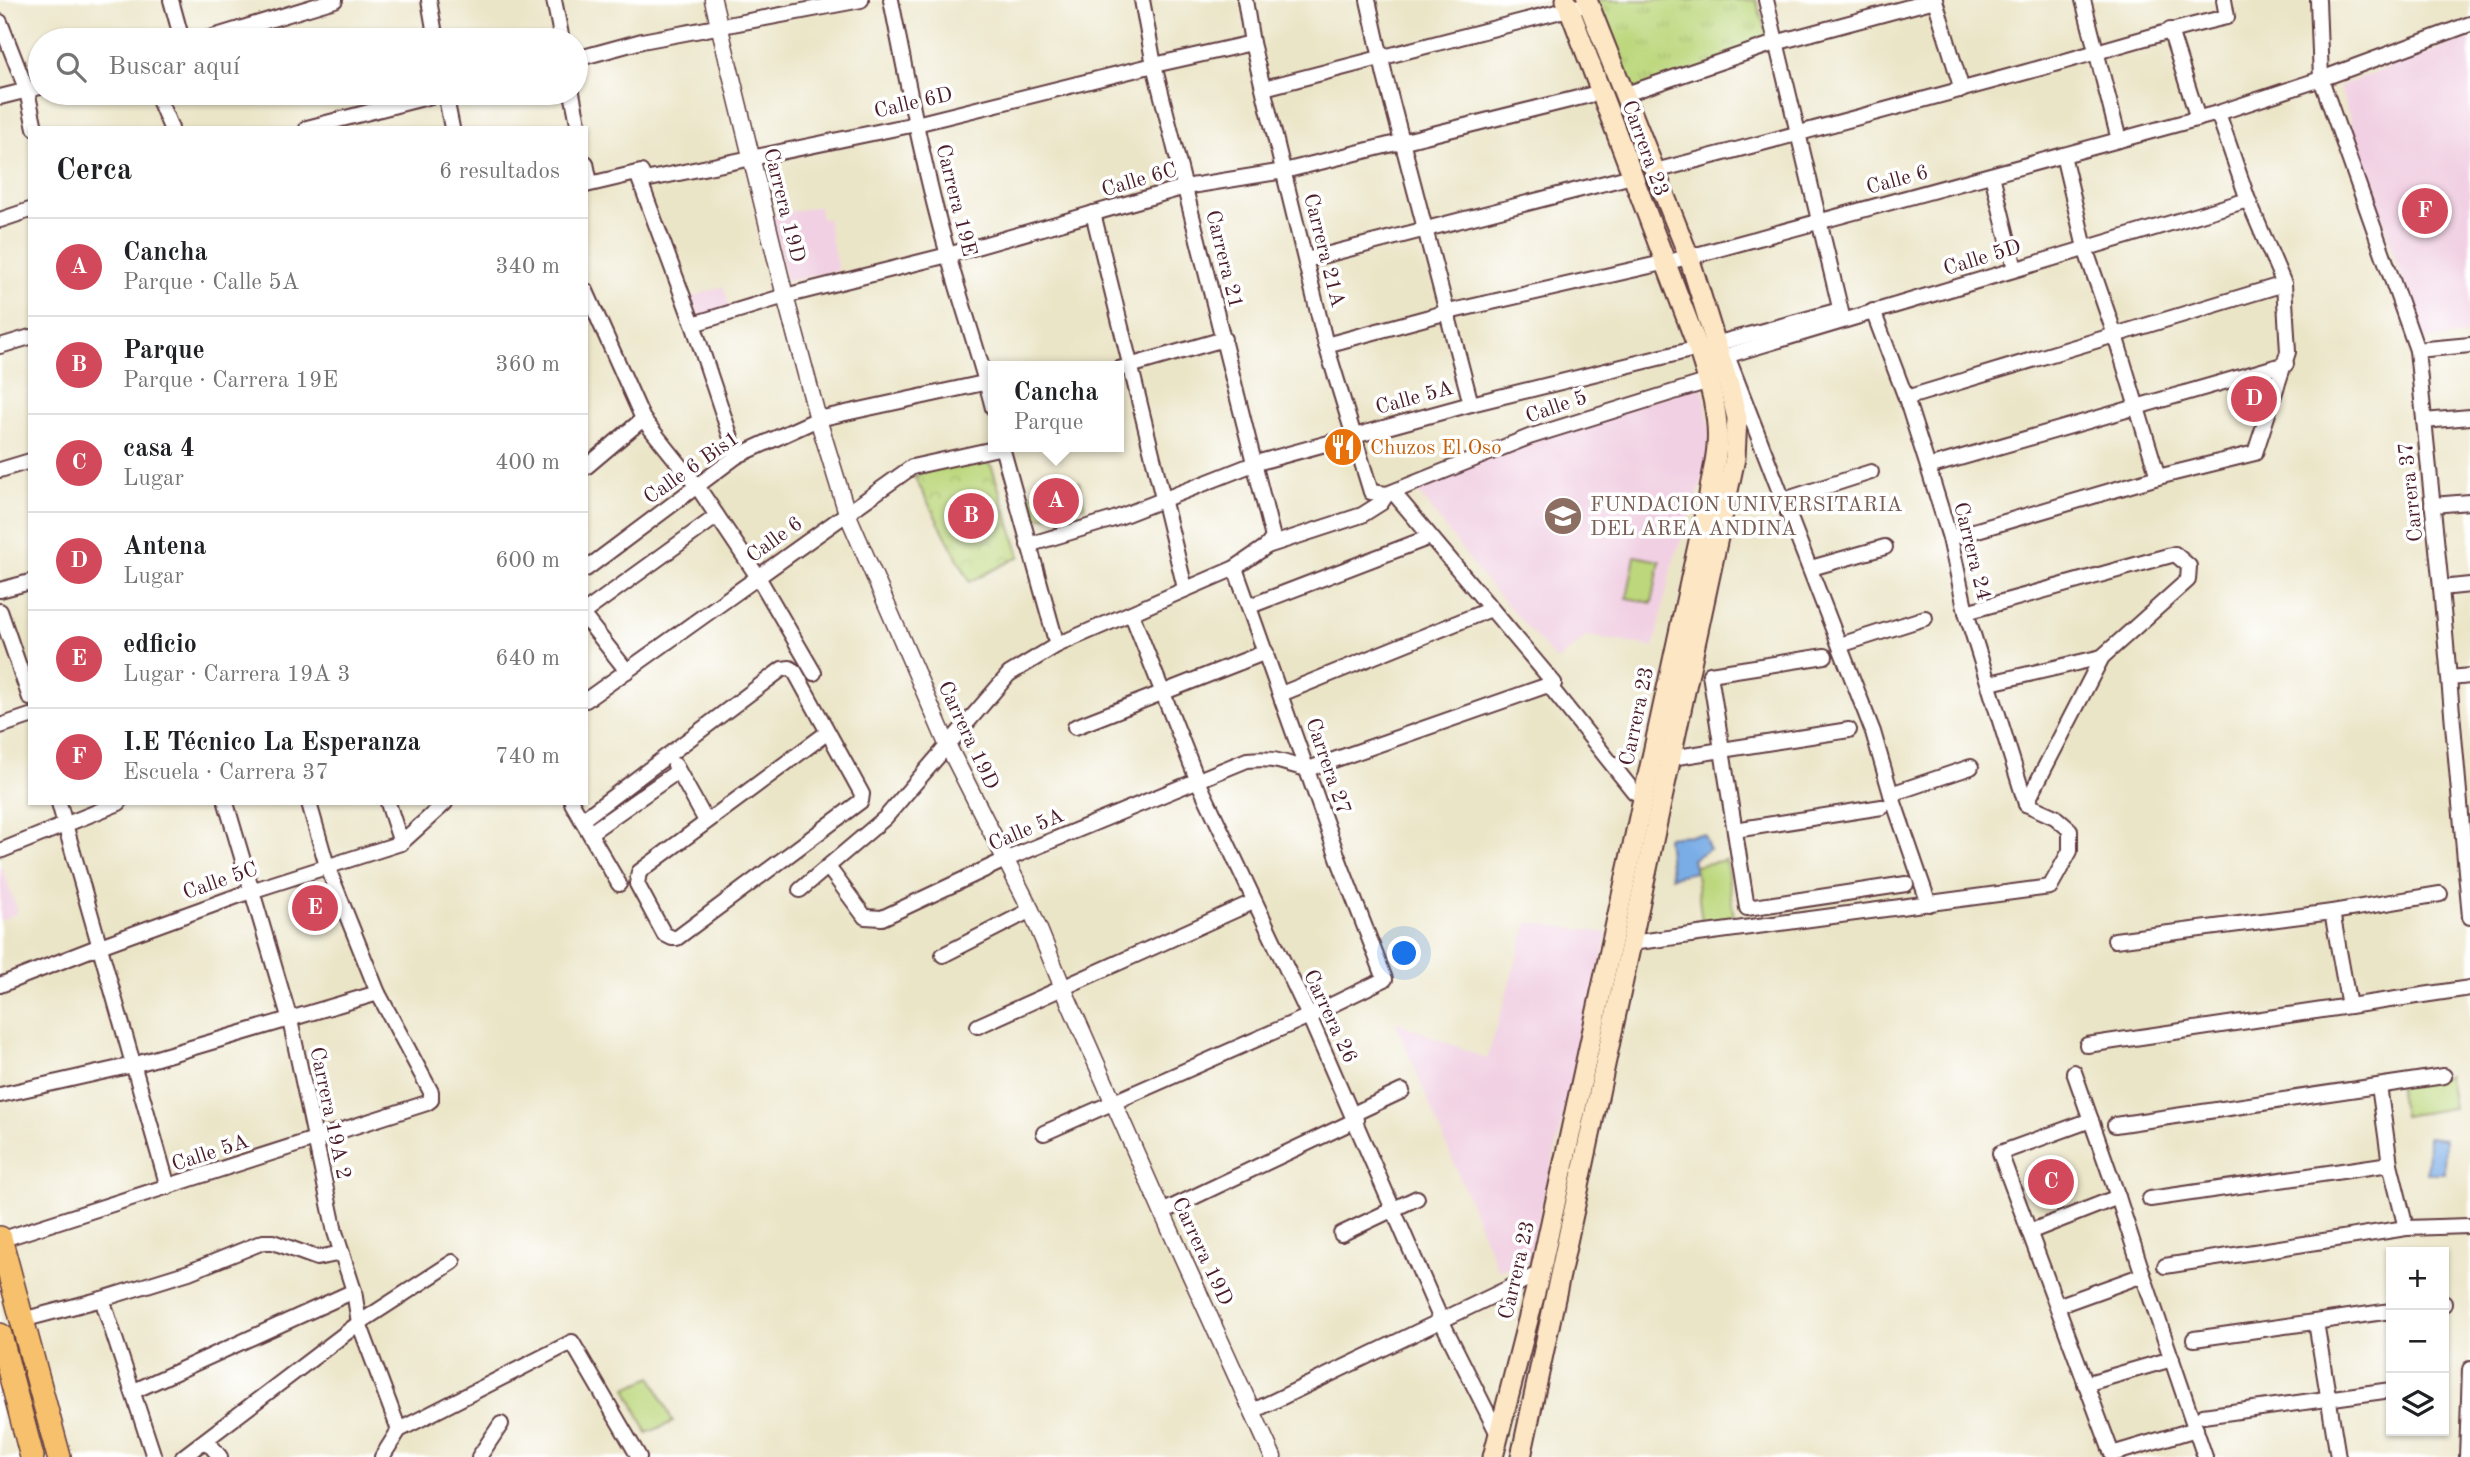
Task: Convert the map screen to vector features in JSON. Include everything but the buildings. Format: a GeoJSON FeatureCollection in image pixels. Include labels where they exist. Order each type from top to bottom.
{"type":"FeatureCollection","features":[{"type":"Feature","properties":{"kind":"highway"},"geometry":{"type":"LineString","coordinates":[[0,1239],[58,1457]]}},
{"type":"Feature","properties":{"kind":"highway"},"geometry":{"type":"LineString","coordinates":[[1,1346],[32,1457]]}},
{"type":"Feature","properties":{"kind":"main road","name":"Carrera 23"},"geometry":{"type":"LineString","coordinates":[[1521,1457],[1671,758],[1672,703],[1717,445],[1717,426],[1709,381],[1714,349],[1665,262],[1602,92],[1578,3]]}},
{"type":"Feature","properties":{"kind":"main road","name":"Carrera 23"},"geometry":{"type":"LineString","coordinates":[[1493,1457],[1540,1273],[1643,794],[1672,703],[1735,458],[1737,418],[1729,386],[1714,349],[1689,257],[1623,95],[1578,3]]}},
{"type":"Feature","properties":{"kind":"street"},"geometry":{"type":"LineString","coordinates":[[171,0],[179,28]]}},
{"type":"Feature","properties":{"kind":"street"},"geometry":{"type":"LineString","coordinates":[[243,28],[335,0]]}},
{"type":"Feature","properties":{"kind":"street"},"geometry":{"type":"LineString","coordinates":[[429,0],[434,28]]}},
{"type":"Feature","properties":{"kind":"street"},"geometry":{"type":"LineString","coordinates":[[554,0],[560,28]]}},
{"type":"Feature","properties":{"kind":"street","name":"Carrera 19D"},"geometry":{"type":"LineString","coordinates":[[713,0],[785,296],[847,513],[947,744],[1031,910],[1162,1212],[1273,1457]]}},
{"type":"Feature","properties":{"kind":"street"},"geometry":{"type":"LineString","coordinates":[[588,56],[642,41],[861,0]]}},
{"type":"Feature","properties":{"kind":"street","name":"Carrera 19E"},"geometry":{"type":"LineString","coordinates":[[891,0],[916,124],[948,255],[988,375]]}},
{"type":"Feature","properties":{"kind":"street","name":"Carrera 21"},"geometry":{"type":"LineString","coordinates":[[1142,0],[1154,65],[1272,526],[1273,538],[1267,546]]}},
{"type":"Feature","properties":{"kind":"street"},"geometry":{"type":"LineString","coordinates":[[1368,0],[1471,404]]}},
{"type":"Feature","properties":{"kind":"street"},"geometry":{"type":"LineString","coordinates":[[1766,0],[1842,315]]}},
{"type":"Feature","properties":{"kind":"street"},"geometry":{"type":"LineString","coordinates":[[1623,95],[1776,43],[1935,0],[1962,90]]}},
{"type":"Feature","properties":{"kind":"street"},"geometry":{"type":"LineString","coordinates":[[2083,0],[2119,140]]}},
{"type":"Feature","properties":{"kind":"street"},"geometry":{"type":"LineString","coordinates":[[1655,170],[1962,90],[2170,30],[2227,17],[2224,0]]}},
{"type":"Feature","properties":{"kind":"street","name":"Carrera 37"},"geometry":{"type":"LineString","coordinates":[[2318,0],[2321,79],[2417,350],[2450,678],[2463,771],[2470,917]]}},
{"type":"Feature","properties":{"kind":"street","name":"Carrera 21A"},"geometry":{"type":"LineString","coordinates":[[1248,1],[1252,43],[1326,345],[1371,492],[1390,493],[1430,537],[1554,683],[1552,689],[1633,792],[1643,794]]}},
{"type":"Feature","properties":{"kind":"street"},"geometry":{"type":"LineString","coordinates":[[1264,88],[1381,59],[1578,3]]}},
{"type":"Feature","properties":{"kind":"street"},"geometry":{"type":"LineString","coordinates":[[0,22],[28,77]]}},
{"type":"Feature","properties":{"kind":"street","name":"Calle 6"},"geometry":{"type":"LineString","coordinates":[[1326,345],[1448,312],[1689,257],[2197,119],[2321,79],[2470,24]]}},
{"type":"Feature","properties":{"kind":"street"},"geometry":{"type":"LineString","coordinates":[[2170,30],[2197,119]]}},
{"type":"Feature","properties":{"kind":"street","name":"Calle 6D"},"geometry":{"type":"LineString","coordinates":[[588,184],[637,172],[641,172],[645,180],[916,124],[1252,43]]}},
{"type":"Feature","properties":{"kind":"street"},"geometry":{"type":"LineString","coordinates":[[0,96],[28,90]]}},
{"type":"Feature","properties":{"kind":"street","name":"Calle 6C"},"geometry":{"type":"LineString","coordinates":[[693,324],[785,296],[948,255],[1185,187],[1284,171],[1602,92]]}},
{"type":"Feature","properties":{"kind":"street"},"geometry":{"type":"LineString","coordinates":[[34,105],[34,126]]}},
{"type":"Feature","properties":{"kind":"street"},"geometry":{"type":"LineString","coordinates":[[161,105],[170,126]]}},
{"type":"Feature","properties":{"kind":"street"},"geometry":{"type":"LineString","coordinates":[[315,126],[397,105]]}},
{"type":"Feature","properties":{"kind":"street"},"geometry":{"type":"LineString","coordinates":[[447,105],[452,126]]}},
{"type":"Feature","properties":{"kind":"street"},"geometry":{"type":"LineString","coordinates":[[574,105],[579,126]]}},
{"type":"Feature","properties":{"kind":"street"},"geometry":{"type":"LineString","coordinates":[[1950,538],[2158,477],[2255,453],[2286,364],[2288,352],[2284,284],[2248,200],[2218,113]]}},
{"type":"Feature","properties":{"kind":"street"},"geometry":{"type":"LineString","coordinates":[[2063,155],[2085,248],[2115,335],[2158,477]]}},
{"type":"Feature","properties":{"kind":"street"},"geometry":{"type":"LineString","coordinates":[[637,172],[693,324],[737,456]]}},
{"type":"Feature","properties":{"kind":"street"},"geometry":{"type":"LineString","coordinates":[[1992,175],[2015,269]]}},
{"type":"Feature","properties":{"kind":"street"},"geometry":{"type":"LineString","coordinates":[[1306,260],[1632,176]]}},
{"type":"Feature","properties":{"kind":"street","name":"Calle 5D"},"geometry":{"type":"LineString","coordinates":[[1842,315],[1873,311],[2248,200]]}},
{"type":"Feature","properties":{"kind":"street"},"geometry":{"type":"LineString","coordinates":[[0,220],[28,211]]}},
{"type":"Feature","properties":{"kind":"street"},"geometry":{"type":"LineString","coordinates":[[1093,214],[1123,361]]}},
{"type":"Feature","properties":{"kind":"street"},"geometry":{"type":"LineString","coordinates":[[1906,398],[2284,284]]}},
{"type":"Feature","properties":{"kind":"street"},"geometry":{"type":"LineString","coordinates":[[588,295],[643,419],[697,486],[758,577],[814,673]]}},
{"type":"Feature","properties":{"kind":"street","name":"Carrera 24"},"geometry":{"type":"LineString","coordinates":[[1873,311],[1906,398],[1928,467],[1950,538],[1966,612],[2026,804]]}},
{"type":"Feature","properties":{"kind":"street","name":"Calle 5A"},"geometry":{"type":"LineString","coordinates":[[1028,545],[1114,519],[1256,463],[1352,435],[1471,404],[1714,349],[1842,315]]}},
{"type":"Feature","properties":{"kind":"street"},"geometry":{"type":"LineString","coordinates":[[0,346],[28,338]]}},
{"type":"Feature","properties":{"kind":"street"},"geometry":{"type":"LineString","coordinates":[[1185,588],[1124,368],[1224,339]]}},
{"type":"Feature","properties":{"kind":"street"},"geometry":{"type":"LineString","coordinates":[[2417,350],[2470,345]]}},
{"type":"Feature","properties":{"kind":"street"},"geometry":{"type":"LineString","coordinates":[[1714,349],[1728,358],[1811,568],[1873,732],[1928,904]]}},
{"type":"Feature","properties":{"kind":"street"},"geometry":{"type":"LineString","coordinates":[[1928,467],[2286,364]]}},
{"type":"Feature","properties":{"kind":"street","name":"Calle 6 Bis1"},"geometry":{"type":"LineString","coordinates":[[588,568],[737,456],[818,419],[988,381]]}},
{"type":"Feature","properties":{"kind":"street","name":"Calle 5"},"geometry":{"type":"LineString","coordinates":[[800,891],[885,818],[1009,674],[1057,645],[1132,615],[1185,588],[1235,568],[1267,546],[1362,515],[1381,503],[1390,493],[1530,437],[1709,381]]}},
{"type":"Feature","properties":{"kind":"street"},"geometry":{"type":"LineString","coordinates":[[2424,421],[2470,417]]}},
{"type":"Feature","properties":{"kind":"street"},"geometry":{"type":"LineString","coordinates":[[588,465],[643,419]]}},
{"type":"Feature","properties":{"kind":"street"},"geometry":{"type":"LineString","coordinates":[[1736,438],[1758,435]]}},
{"type":"Feature","properties":{"kind":"street","name":"Calle 6"},"geometry":{"type":"LineString","coordinates":[[589,694],[627,671],[912,467],[988,450]]}},
{"type":"Feature","properties":{"kind":"street"},"geometry":{"type":"LineString","coordinates":[[1003,452],[1057,645]]}},
{"type":"Feature","properties":{"kind":"street"},"geometry":{"type":"LineString","coordinates":[[0,470],[28,462]]}},
{"type":"Feature","properties":{"kind":"street"},"geometry":{"type":"LineString","coordinates":[[1784,500],[1871,472]]}},
{"type":"Feature","properties":{"kind":"street"},"geometry":{"type":"LineString","coordinates":[[2432,505],[2470,502]]}},
{"type":"Feature","properties":{"kind":"street"},"geometry":{"type":"LineString","coordinates":[[588,610],[717,516]]}},
{"type":"Feature","properties":{"kind":"street"},"geometry":{"type":"LineString","coordinates":[[1250,606],[1430,537]]}},
{"type":"Feature","properties":{"kind":"street"},"geometry":{"type":"LineString","coordinates":[[1811,568],[1885,547]]}},
{"type":"Feature","properties":{"kind":"street"},"geometry":{"type":"LineString","coordinates":[[1630,943],[2050,887],[2070,851],[2070,830],[2055,817],[2026,804],[2102,657],[2188,580],[2189,566],[2175,554],[1966,612]]}},
{"type":"Feature","properties":{"kind":"street","name":"Carrera 27"},"geometry":{"type":"LineString","coordinates":[[1235,568],[1340,863],[1385,977],[1384,981],[1310,1016]]}},
{"type":"Feature","properties":{"kind":"street"},"geometry":{"type":"LineString","coordinates":[[0,590],[28,583]]}},
{"type":"Feature","properties":{"kind":"street"},"geometry":{"type":"LineString","coordinates":[[2441,588],[2470,585]]}},
{"type":"Feature","properties":{"kind":"street"},"geometry":{"type":"LineString","coordinates":[[1281,694],[1491,609]]}},
{"type":"Feature","properties":{"kind":"street"},"geometry":{"type":"LineString","coordinates":[[0,611],[28,692]]}},
{"type":"Feature","properties":{"kind":"street","name":"Carrera 26"},"geometry":{"type":"LineString","coordinates":[[1132,615],[1197,779],[1310,1016],[1442,1321],[1498,1434]]}},
{"type":"Feature","properties":{"kind":"street"},"geometry":{"type":"LineString","coordinates":[[1840,645],[1925,618]]}},
{"type":"Feature","properties":{"kind":"street"},"geometry":{"type":"LineString","coordinates":[[588,622],[627,671]]}},
{"type":"Feature","properties":{"kind":"street"},"geometry":{"type":"LineString","coordinates":[[1075,727],[1266,652]]}},
{"type":"Feature","properties":{"kind":"street"},"geometry":{"type":"LineString","coordinates":[[1825,656],[1710,674],[1747,908],[1906,884]]}},
{"type":"Feature","properties":{"kind":"street"},"geometry":{"type":"LineString","coordinates":[[1990,683],[2102,657]]}},
{"type":"Feature","properties":{"kind":"street"},"geometry":{"type":"LineString","coordinates":[[582,820],[784,668],[795,672],[828,732],[862,794],[858,805],[680,937],[672,938],[664,934],[637,884],[641,870],[828,732]]}},
{"type":"Feature","properties":{"kind":"street"},"geometry":{"type":"LineString","coordinates":[[2450,678],[2470,676]]}},
{"type":"Feature","properties":{"kind":"street"},"geometry":{"type":"LineString","coordinates":[[1308,769],[1554,683]]}},
{"type":"Feature","properties":{"kind":"street"},"geometry":{"type":"LineString","coordinates":[[0,726],[28,717]]}},
{"type":"Feature","properties":{"kind":"street"},"geometry":{"type":"LineString","coordinates":[[1671,758],[1849,730]]}},
{"type":"Feature","properties":{"kind":"street"},"geometry":{"type":"LineString","coordinates":[[669,755],[706,821]]}},
{"type":"Feature","properties":{"kind":"street","name":"Calle 5A"},"geometry":{"type":"LineString","coordinates":[[828,867],[866,917],[882,918],[1007,859],[1247,760],[1285,760],[1294,766],[1308,769]]}},
{"type":"Feature","properties":{"kind":"street"},"geometry":{"type":"LineString","coordinates":[[1891,794],[1971,767]]}},
{"type":"Feature","properties":{"kind":"street"},"geometry":{"type":"LineString","coordinates":[[590,833],[678,771]]}},
{"type":"Feature","properties":{"kind":"street"},"geometry":{"type":"LineString","coordinates":[[60,805],[168,1187]]}},
{"type":"Feature","properties":{"kind":"street"},"geometry":{"type":"LineString","coordinates":[[0,851],[114,805]]}},
{"type":"Feature","properties":{"kind":"street","name":"Carrera 19A 2"},"geometry":{"type":"LineString","coordinates":[[227,805],[290,1020],[314,1141],[335,1232],[354,1291],[359,1323],[399,1430]]}},
{"type":"Feature","properties":{"kind":"street"},"geometry":{"type":"LineString","coordinates":[[0,1095],[133,1065],[378,993],[327,866],[310,805]]}},
{"type":"Feature","properties":{"kind":"street"},"geometry":{"type":"LineString","coordinates":[[389,805],[401,843]]}},
{"type":"Feature","properties":{"kind":"street","name":"Calle 5C"},"geometry":{"type":"LineString","coordinates":[[0,985],[251,891],[401,843],[443,805]]}},
{"type":"Feature","properties":{"kind":"street"},"geometry":{"type":"LineString","coordinates":[[573,805],[619,884]]}},
{"type":"Feature","properties":{"kind":"street"},"geometry":{"type":"LineString","coordinates":[[1735,830],[1882,807]]}},
{"type":"Feature","properties":{"kind":"street"},"geometry":{"type":"LineString","coordinates":[[2115,940],[2332,912],[2440,894]]}},
{"type":"Feature","properties":{"kind":"street"},"geometry":{"type":"LineString","coordinates":[[978,1026],[1254,902]]}},
{"type":"Feature","properties":{"kind":"street"},"geometry":{"type":"LineString","coordinates":[[943,955],[1031,910]]}},
{"type":"Feature","properties":{"kind":"street"},"geometry":{"type":"LineString","coordinates":[[2332,912],[2350,1006]]}},
{"type":"Feature","properties":{"kind":"street"},"geometry":{"type":"LineString","coordinates":[[2087,1045],[2470,988]]}},
{"type":"Feature","properties":{"kind":"street","name":"Calle 5A"},"geometry":{"type":"LineString","coordinates":[[0,1239],[427,1103],[431,1100],[431,1092],[378,993]]}},
{"type":"Feature","properties":{"kind":"street"},"geometry":{"type":"LineString","coordinates":[[1044,1133],[1310,1016]]}},
{"type":"Feature","properties":{"kind":"street"},"geometry":{"type":"LineString","coordinates":[[2074,1072],[2119,1197],[2172,1359],[2200,1423],[2205,1457]]}},
{"type":"Feature","properties":{"kind":"street"},"geometry":{"type":"LineString","coordinates":[[2115,1125],[2444,1076]]}},
{"type":"Feature","properties":{"kind":"street"},"geometry":{"type":"LineString","coordinates":[[2379,1086],[2390,1164],[2406,1228]]}},
{"type":"Feature","properties":{"kind":"street"},"geometry":{"type":"LineString","coordinates":[[1162,1212],[1402,1091]]}},
{"type":"Feature","properties":{"kind":"street"},"geometry":{"type":"LineString","coordinates":[[2091,1120],[2000,1153],[2112,1454],[2200,1423],[2329,1398],[2386,1391]]}},
{"type":"Feature","properties":{"kind":"street"},"geometry":{"type":"LineString","coordinates":[[2150,1199],[2390,1164]]}},
{"type":"Feature","properties":{"kind":"street"},"geometry":{"type":"LineString","coordinates":[[2029,1232],[2119,1197]]}},
{"type":"Feature","properties":{"kind":"street"},"geometry":{"type":"LineString","coordinates":[[1341,1234],[1395,1211],[1417,1198]]}},
{"type":"Feature","properties":{"kind":"street"},"geometry":{"type":"LineString","coordinates":[[2165,1266],[2406,1228],[2470,1230]]}},
{"type":"Feature","properties":{"kind":"street"},"geometry":{"type":"LineString","coordinates":[[22,1320],[190,1272],[263,1242],[273,1242],[317,1258],[342,1253]]}},
{"type":"Feature","properties":{"kind":"street"},"geometry":{"type":"LineString","coordinates":[[183,1457],[359,1323],[453,1262]]}},
{"type":"Feature","properties":{"kind":"street"},"geometry":{"type":"LineString","coordinates":[[1253,1410],[1540,1273]]}},
{"type":"Feature","properties":{"kind":"street"},"geometry":{"type":"LineString","coordinates":[[2057,1306],[2143,1275]]}},
{"type":"Feature","properties":{"kind":"street"},"geometry":{"type":"LineString","coordinates":[[134,1391],[354,1291]]}},
{"type":"Feature","properties":{"kind":"street"},"geometry":{"type":"LineString","coordinates":[[102,1299],[155,1457]]}},
{"type":"Feature","properties":{"kind":"street"},"geometry":{"type":"LineString","coordinates":[[2194,1339],[2386,1312]]}},
{"type":"Feature","properties":{"kind":"street"},"geometry":{"type":"LineString","coordinates":[[2316,1322],[2338,1457]]}},
{"type":"Feature","properties":{"kind":"street"},"geometry":{"type":"LineString","coordinates":[[382,1457],[399,1430],[572,1342],[639,1457]]}},
{"type":"Feature","properties":{"kind":"street"},"geometry":{"type":"LineString","coordinates":[[2085,1384],[2172,1359]]}},
{"type":"Feature","properties":{"kind":"street"},"geometry":{"type":"LineString","coordinates":[[2468,1457],[2470,1369]]}},
{"type":"Feature","properties":{"kind":"street"},"geometry":{"type":"LineString","coordinates":[[479,1457],[501,1424]]}},
{"type":"Feature","properties":{"kind":"street"},"geometry":{"type":"LineString","coordinates":[[207,1441],[220,1457]]}},
{"type":"Feature","properties":{"kind":"shaded area"},"geometry":{"type":"Polygon","coordinates":[[[2470,38],[2470,335],[2422,340],[2339,86],[2470,38]]]}},
{"type":"Feature","properties":{"kind":"shaded area"},"geometry":{"type":"Polygon","coordinates":[[[819,206],[821,219],[827,218],[838,271],[786,281],[772,216],[819,206]]]}},
{"type":"Feature","properties":{"kind":"shaded area"},"geometry":{"type":"Polygon","coordinates":[[[723,286],[730,308],[698,317],[690,298],[723,286]]]}},
{"type":"Feature","properties":{"kind":"shaded area","name":"FUNDACION UNIVERSITARIA DEL AREA ANDINA"},"geometry":{"type":"Polygon","coordinates":[[[1702,385],[1710,428],[1707,468],[1672,565],[1654,647],[1587,636],[1557,661],[1483,578],[1414,486],[1537,436],[1702,385]]]}},
{"type":"Feature","properties":{"kind":"shaded area"},"geometry":{"type":"Polygon","coordinates":[[[0,863],[18,912],[0,921],[0,863]]]}},
{"type":"Feature","properties":{"kind":"shaded area"},"geometry":{"type":"Polygon","coordinates":[[[1528,922],[1608,933],[1528,1263],[1498,1270],[1395,1021],[1487,1059],[1528,922]]]}},
{"type":"Feature","properties":{"kind":"green space"},"geometry":{"type":"Polygon","coordinates":[[[1594,0],[1756,0],[1771,48],[1629,91],[1594,0]]]}},
{"type":"Feature","properties":{"kind":"green space"},"geometry":{"type":"Polygon","coordinates":[[[967,453],[981,457],[992,467],[1020,556],[970,582],[914,476],[967,453]]]}},
{"type":"Feature","properties":{"kind":"green space"},"geometry":{"type":"Polygon","coordinates":[[[1079,482],[1085,506],[1034,519],[1027,496],[1079,482]]]}},
{"type":"Feature","properties":{"kind":"green space"},"geometry":{"type":"Polygon","coordinates":[[[1635,556],[1660,561],[1652,603],[1627,598],[1635,556]]]}},
{"type":"Feature","properties":{"kind":"green space"},"geometry":{"type":"Polygon","coordinates":[[[1726,860],[1734,919],[1702,923],[1695,866],[1726,860]]]}},
{"type":"Feature","properties":{"kind":"green space"},"geometry":{"type":"Polygon","coordinates":[[[2448,1076],[2453,1108],[2403,1116],[2398,1084],[2448,1076]]]}},
{"type":"Feature","properties":{"kind":"green space"},"geometry":{"type":"Polygon","coordinates":[[[652,1377],[673,1422],[647,1433],[626,1388],[652,1377]]]}},
{"type":"Feature","properties":{"kind":"water"},"geometry":{"type":"Polygon","coordinates":[[[1704,834],[1709,849],[1692,859],[1695,872],[1671,877],[1667,837],[1704,834]]]}},
{"type":"Feature","properties":{"kind":"water"},"geometry":{"type":"Polygon","coordinates":[[[2428,1137],[2445,1139],[2444,1173],[2427,1173],[2428,1137]]]}},
{"type":"Feature","properties":{"kind":"place","name":"I.E Técnico La Esperanza"},"geometry":{"type":"Point","coordinates":[2425,211]}},
{"type":"Feature","properties":{"kind":"place","name":"Antena"},"geometry":{"type":"Point","coordinates":[2254,399]}},
{"type":"Feature","properties":{"kind":"place","name":"Chuzos El Oso"},"geometry":{"type":"Point","coordinates":[1343,447]}},
{"type":"Feature","properties":{"kind":"place","name":"Cancha"},"geometry":{"type":"Point","coordinates":[1056,501]}},
{"type":"Feature","properties":{"kind":"place","name":"Parque"},"geometry":{"type":"Point","coordinates":[971,516]}},
{"type":"Feature","properties":{"kind":"place","name":"FUNDACION UNIVERSITARIA DEL AREA ANDINA"},"geometry":{"type":"Point","coordinates":[1563,516]}},
{"type":"Feature","properties":{"kind":"place","name":"edficio"},"geometry":{"type":"Point","coordinates":[315,908]}},
{"type":"Feature","properties":{"kind":"place","name":"casa 4"},"geometry":{"type":"Point","coordinates":[2051,1182]}}]}
